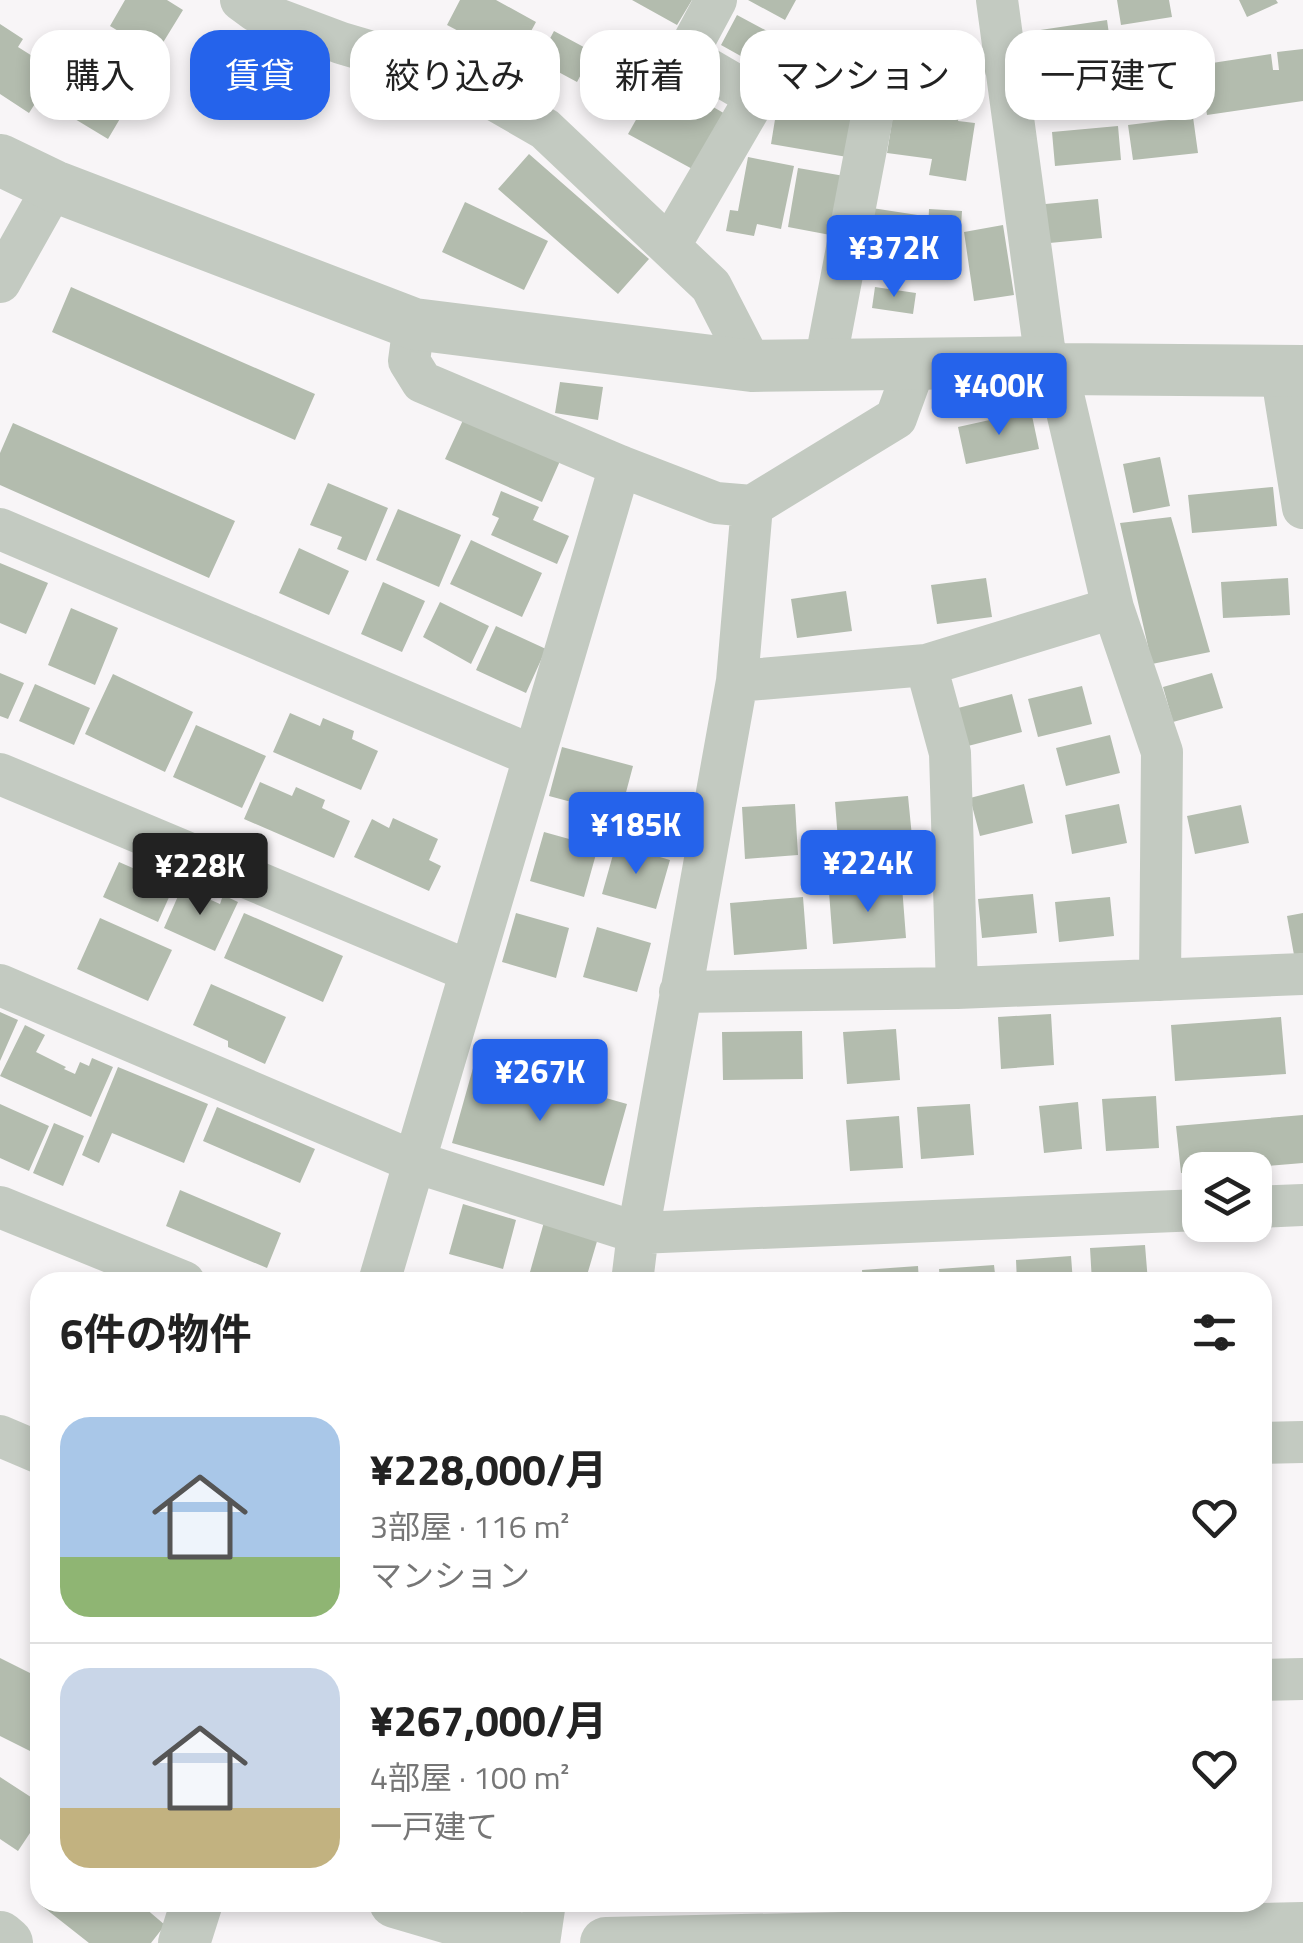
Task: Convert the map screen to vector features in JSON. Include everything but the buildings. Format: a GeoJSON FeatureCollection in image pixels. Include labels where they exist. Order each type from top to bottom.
{"type":"FeatureCollection","features":[{"type":"Feature","properties":{"kind":"street"},"geometry":{"type":"LineString","coordinates":[[241,0],[256,11],[341,44],[453,76],[546,129],[711,286],[752,366]]}},
{"type":"Feature","properties":{"kind":"street"},"geometry":{"type":"LineString","coordinates":[[670,246],[756,97],[686,56],[716,0]]}},
{"type":"Feature","properties":{"kind":"street"},"geometry":{"type":"LineString","coordinates":[[997,0],[1052,366],[1113,608],[1162,752],[1160,980]]}},
{"type":"Feature","properties":{"kind":"street"},"geometry":{"type":"LineString","coordinates":[[824,364],[871,120]]}},
{"type":"Feature","properties":{"kind":"street"},"geometry":{"type":"LineString","coordinates":[[0,160],[54,186],[414,324],[752,366],[916,362],[1292,371],[1303,508]]}},
{"type":"Feature","properties":{"kind":"street"},"geometry":{"type":"LineString","coordinates":[[0,282],[54,186]]}},
{"type":"Feature","properties":{"kind":"street"},"geometry":{"type":"LineString","coordinates":[[414,324],[409,361],[422,382],[716,503],[752,506],[896,418],[916,362]]}},
{"type":"Feature","properties":{"kind":"street"},"geometry":{"type":"LineString","coordinates":[[382,1272],[620,466]]}},
{"type":"Feature","properties":{"kind":"street"},"geometry":{"type":"LineString","coordinates":[[633,1272],[736,681],[752,506]]}},
{"type":"Feature","properties":{"kind":"street"},"geometry":{"type":"LineString","coordinates":[[0,529],[534,756]]}},
{"type":"Feature","properties":{"kind":"street"},"geometry":{"type":"LineString","coordinates":[[736,681],[926,665],[1113,608]]}},
{"type":"Feature","properties":{"kind":"street"},"geometry":{"type":"LineString","coordinates":[[926,665],[950,754],[957,988]]}},
{"type":"Feature","properties":{"kind":"street"},"geometry":{"type":"LineString","coordinates":[[0,774],[469,971]]}},
{"type":"Feature","properties":{"kind":"street"},"geometry":{"type":"LineString","coordinates":[[680,992],[957,988],[1303,974]]}},
{"type":"Feature","properties":{"kind":"street"},"geometry":{"type":"LineString","coordinates":[[0,985],[415,1162],[638,1233],[1182,1211]]}},
{"type":"Feature","properties":{"kind":"street"},"geometry":{"type":"LineString","coordinates":[[1272,1207],[1303,1206]]}},
{"type":"Feature","properties":{"kind":"street"},"geometry":{"type":"LineString","coordinates":[[0,1207],[159,1272]]}},
{"type":"Feature","properties":{"kind":"street"},"geometry":{"type":"LineString","coordinates":[[0,1436],[30,1449]]}},
{"type":"Feature","properties":{"kind":"street"},"geometry":{"type":"LineString","coordinates":[[1272,1443],[1303,1442]]}},
{"type":"Feature","properties":{"kind":"street"},"geometry":{"type":"LineString","coordinates":[[1272,1680],[1303,1679]]}},
{"type":"Feature","properties":{"kind":"street"},"geometry":{"type":"LineString","coordinates":[[184,1943],[193,1912]]}},
{"type":"Feature","properties":{"kind":"street"},"geometry":{"type":"LineString","coordinates":[[430,1912],[537,1943],[543,1912]]}},
{"type":"Feature","properties":{"kind":"street"},"geometry":{"type":"LineString","coordinates":[[606,1943],[1303,1928]]}},
{"type":"Feature","properties":{"kind":"street"},"geometry":{"type":"LineString","coordinates":[[0,1938],[7,1943]]}}]}
